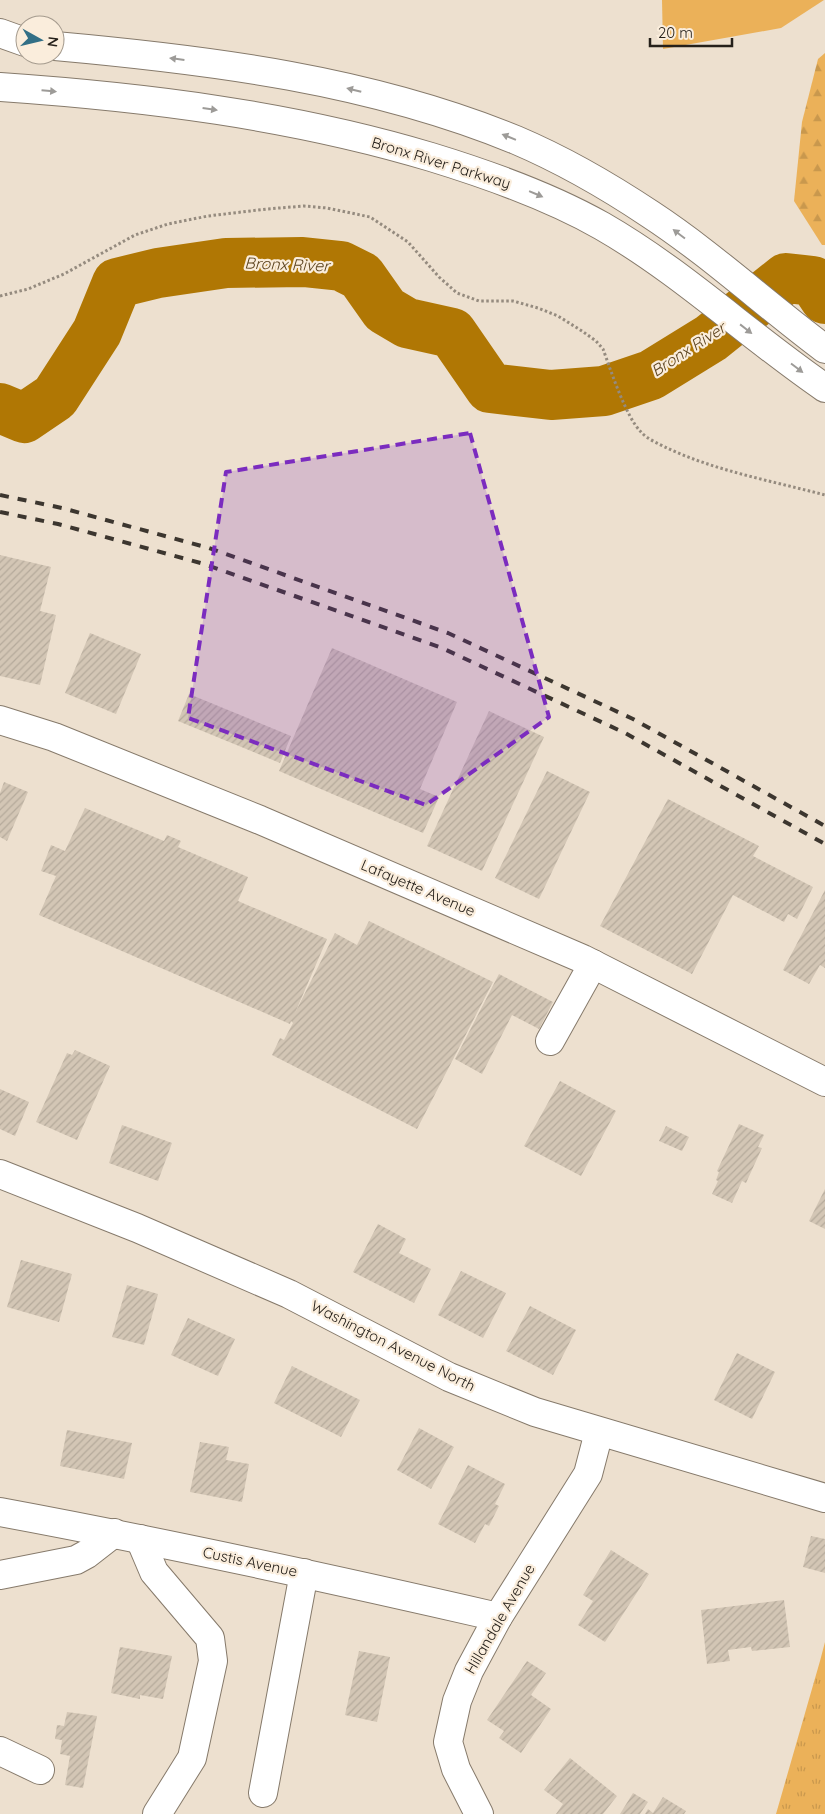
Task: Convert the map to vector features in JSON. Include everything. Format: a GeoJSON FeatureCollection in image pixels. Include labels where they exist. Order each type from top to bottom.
{"type":"FeatureCollection","features":[{"type":"Feature","properties":{"kind":"main road"},"geometry":{"type":"LineString","coordinates":[[0,33],[15,39]]}},
{"type":"Feature","properties":{"kind":"main road"},"geometry":{"type":"LineString","coordinates":[[0,42],[15,43]]}},
{"type":"Feature","properties":{"kind":"main road"},"geometry":{"type":"LineString","coordinates":[[65,47],[165,57],[274,73],[348,88],[446,114],[517,141],[586,175],[650,214],[825,349]]}},
{"type":"Feature","properties":{"kind":"main road","name":"Bronx River Parkway"},"geometry":{"type":"LineString","coordinates":[[0,87],[118,97],[217,110],[316,128],[414,152],[462,166],[509,183],[555,202],[643,250],[825,388]]}},
{"type":"Feature","properties":{"kind":"main road","name":"Lafayette Avenue"},"geometry":{"type":"LineString","coordinates":[[0,720],[54,737],[260,820],[594,964],[825,1082]]}},
{"type":"Feature","properties":{"kind":"main road"},"geometry":{"type":"LineString","coordinates":[[550,1041],[594,964]]}},
{"type":"Feature","properties":{"kind":"main road","name":"Washington Avenue North"},"geometry":{"type":"LineString","coordinates":[[0,1174],[137,1228],[289,1294],[448,1377],[535,1412],[825,1498]]}},
{"type":"Feature","properties":{"kind":"main road","name":"Hillandale Avenue"},"geometry":{"type":"LineString","coordinates":[[479,1814],[456,1770],[448,1742],[457,1701],[466,1679],[498,1617],[588,1474],[599,1432]]}},
{"type":"Feature","properties":{"kind":"main road","name":"Custis Avenue"},"geometry":{"type":"LineString","coordinates":[[0,1512],[304,1573],[498,1617]]}},
{"type":"Feature","properties":{"kind":"main road"},"geometry":{"type":"LineString","coordinates":[[0,1575],[76,1560],[127,1536],[154,1572],[210,1638],[214,1661],[192,1758],[157,1814]]}},
{"type":"Feature","properties":{"kind":"main road"},"geometry":{"type":"LineString","coordinates":[[263,1793],[304,1573]]}},
{"type":"Feature","properties":{"kind":"main road"},"geometry":{"type":"LineString","coordinates":[[0,1751],[40,1770]]}},
{"type":"Feature","properties":{"kind":"path"},"geometry":{"type":"LineString","coordinates":[[0,296],[28,289],[64,274],[135,235],[168,224],[208,216],[304,206],[370,217],[408,242],[439,277],[457,293],[466,298],[479,301],[513,301],[538,308],[558,316],[596,341],[603,349],[632,422],[642,434],[657,443],[688,456],[726,469],[825,494]]}},
{"type":"Feature","properties":{"kind":"highlighted area"},"geometry":{"type":"Polygon","coordinates":[[[470,433],[549,717],[426,805],[188,718],[226,472],[470,433]]]}},
{"type":"Feature","properties":{"kind":"green space"},"geometry":{"type":"Polygon","coordinates":[[[662,0],[824,0],[781,28],[663,49],[662,0]]]}},
{"type":"Feature","properties":{"kind":"green space"},"geometry":{"type":"Polygon","coordinates":[[[825,53],[825,245],[822,245],[794,201],[802,122],[818,59],[825,53]]]}},
{"type":"Feature","properties":{"kind":"green space"},"geometry":{"type":"Polygon","coordinates":[[[825,1642],[825,1814],[776,1814],[820,1661],[825,1642]]]}},
{"type":"Feature","properties":{"kind":"building"},"geometry":{"type":"Polygon","coordinates":[[[0,555],[51,567],[40,611],[56,615],[40,685],[0,676],[0,555]]]}},
{"type":"Feature","properties":{"kind":"building"},"geometry":{"type":"Polygon","coordinates":[[[90,633],[141,654],[116,714],[65,693],[90,633]]]}},
{"type":"Feature","properties":{"kind":"building"},"geometry":{"type":"Polygon","coordinates":[[[332,648],[457,702],[420,789],[439,797],[423,833],[279,771],[332,648]]]}},
{"type":"Feature","properties":{"kind":"building"},"geometry":{"type":"Polygon","coordinates":[[[189,694],[291,736],[280,763],[178,721],[189,694]]]}},
{"type":"Feature","properties":{"kind":"building"},"geometry":{"type":"Polygon","coordinates":[[[489,711],[544,737],[482,871],[427,846],[489,711]]]}},
{"type":"Feature","properties":{"kind":"building"},"geometry":{"type":"Polygon","coordinates":[[[547,771],[590,792],[539,899],[495,878],[547,771]]]}},
{"type":"Feature","properties":{"kind":"building"},"geometry":{"type":"Polygon","coordinates":[[[4,782],[28,792],[7,841],[0,837],[0,793],[4,782]]]}},
{"type":"Feature","properties":{"kind":"building"},"geometry":{"type":"Polygon","coordinates":[[[668,799],[759,846],[753,856],[813,887],[797,919],[788,914],[784,922],[733,895],[692,974],[600,926],[668,799]]]}},
{"type":"Feature","properties":{"kind":"building"},"geometry":{"type":"Polygon","coordinates":[[[85,808],[164,841],[167,835],[181,841],[178,847],[248,877],[238,901],[327,939],[295,1013],[335,933],[357,945],[369,921],[493,982],[417,1129],[272,1055],[280,1038],[284,1040],[293,1023],[291,1021],[290,1024],[39,915],[56,876],[41,871],[51,845],[65,851],[85,808]]]}},
{"type":"Feature","properties":{"kind":"building"},"geometry":{"type":"Polygon","coordinates":[[[825,890],[825,968],[820,965],[809,984],[783,970],[825,890]]]}},
{"type":"Feature","properties":{"kind":"building"},"geometry":{"type":"Polygon","coordinates":[[[499,974],[553,1002],[539,1029],[512,1015],[482,1074],[455,1059],[499,974]]]}},
{"type":"Feature","properties":{"kind":"building"},"geometry":{"type":"Polygon","coordinates":[[[75,1050],[110,1066],[77,1140],[36,1122],[67,1053],[72,1055],[75,1050]]]}},
{"type":"Feature","properties":{"kind":"building"},"geometry":{"type":"Polygon","coordinates":[[[560,1081],[616,1111],[581,1176],[524,1146],[560,1081]]]}},
{"type":"Feature","properties":{"kind":"building"},"geometry":{"type":"Polygon","coordinates":[[[0,1089],[29,1102],[15,1136],[0,1129],[0,1089]]]}},
{"type":"Feature","properties":{"kind":"building"},"geometry":{"type":"Polygon","coordinates":[[[739,1124],[764,1135],[758,1147],[762,1148],[746,1183],[742,1181],[732,1203],[712,1194],[718,1181],[716,1180],[719,1172],[717,1171],[739,1124]]]}},
{"type":"Feature","properties":{"kind":"building"},"geometry":{"type":"Polygon","coordinates":[[[122,1125],[172,1143],[158,1181],[109,1163],[122,1125]]]}},
{"type":"Feature","properties":{"kind":"building"},"geometry":{"type":"Polygon","coordinates":[[[666,1126],[689,1137],[682,1151],[659,1141],[666,1126]]]}},
{"type":"Feature","properties":{"kind":"building"},"geometry":{"type":"Polygon","coordinates":[[[825,1189],[825,1229],[809,1221],[825,1189]]]}},
{"type":"Feature","properties":{"kind":"building"},"geometry":{"type":"Polygon","coordinates":[[[378,1224],[406,1239],[399,1253],[431,1269],[414,1303],[353,1272],[378,1224]]]}},
{"type":"Feature","properties":{"kind":"building"},"geometry":{"type":"Polygon","coordinates":[[[21,1260],[72,1274],[59,1322],[7,1307],[21,1260]]]}},
{"type":"Feature","properties":{"kind":"building"},"geometry":{"type":"Polygon","coordinates":[[[461,1271],[506,1293],[483,1338],[438,1315],[461,1271]]]}},
{"type":"Feature","properties":{"kind":"building"},"geometry":{"type":"Polygon","coordinates":[[[127,1285],[158,1294],[144,1345],[112,1337],[127,1285]]]}},
{"type":"Feature","properties":{"kind":"building"},"geometry":{"type":"Polygon","coordinates":[[[530,1306],[576,1330],[553,1375],[506,1351],[530,1306]]]}},
{"type":"Feature","properties":{"kind":"building"},"geometry":{"type":"Polygon","coordinates":[[[188,1318],[235,1339],[218,1376],[171,1355],[188,1318]]]}},
{"type":"Feature","properties":{"kind":"building"},"geometry":{"type":"Polygon","coordinates":[[[737,1353],[775,1372],[752,1419],[714,1400],[737,1353]]]}},
{"type":"Feature","properties":{"kind":"building"},"geometry":{"type":"Polygon","coordinates":[[[292,1366],[360,1400],[341,1437],[274,1403],[292,1366]]]}},
{"type":"Feature","properties":{"kind":"building"},"geometry":{"type":"Polygon","coordinates":[[[419,1428],[454,1447],[431,1489],[397,1470],[419,1428]]]}},
{"type":"Feature","properties":{"kind":"building"},"geometry":{"type":"Polygon","coordinates":[[[67,1430],[132,1443],[124,1479],[60,1466],[67,1430]]]}},
{"type":"Feature","properties":{"kind":"building"},"geometry":{"type":"Polygon","coordinates":[[[200,1442],[229,1447],[226,1460],[249,1464],[242,1502],[190,1492],[200,1442]]]}},
{"type":"Feature","properties":{"kind":"building"},"geometry":{"type":"Polygon","coordinates":[[[468,1465],[505,1484],[495,1504],[499,1506],[489,1526],[485,1524],[475,1543],[438,1524],[468,1465]]]}},
{"type":"Feature","properties":{"kind":"building"},"geometry":{"type":"Polygon","coordinates":[[[811,1536],[825,1539],[825,1573],[803,1567],[811,1536]]]}},
{"type":"Feature","properties":{"kind":"building"},"geometry":{"type":"Polygon","coordinates":[[[611,1550],[649,1574],[605,1642],[578,1625],[593,1601],[583,1595],[611,1550]]]}},
{"type":"Feature","properties":{"kind":"building"},"geometry":{"type":"Polygon","coordinates":[[[784,1600],[790,1647],[752,1651],[751,1647],[728,1650],[730,1661],[707,1664],[701,1610],[784,1600]]]}},
{"type":"Feature","properties":{"kind":"building"},"geometry":{"type":"Polygon","coordinates":[[[120,1647],[172,1656],[163,1699],[140,1695],[140,1699],[111,1693],[120,1647]]]}},
{"type":"Feature","properties":{"kind":"building"},"geometry":{"type":"Polygon","coordinates":[[[359,1651],[390,1657],[377,1722],[345,1715],[359,1651]]]}},
{"type":"Feature","properties":{"kind":"building"},"geometry":{"type":"Polygon","coordinates":[[[527,1661],[546,1673],[531,1695],[551,1709],[521,1753],[499,1738],[504,1731],[487,1720],[527,1661]]]}},
{"type":"Feature","properties":{"kind":"building"},"geometry":{"type":"Polygon","coordinates":[[[67,1712],[97,1716],[83,1788],[65,1785],[70,1756],[60,1754],[62,1740],[55,1739],[57,1725],[64,1726],[67,1712]]]}},
{"type":"Feature","properties":{"kind":"building"},"geometry":{"type":"Polygon","coordinates":[[[570,1758],[617,1796],[603,1814],[556,1814],[563,1804],[544,1790],[570,1758]]]}},
{"type":"Feature","properties":{"kind":"building"},"geometry":{"type":"Polygon","coordinates":[[[633,1793],[648,1802],[640,1814],[620,1814],[633,1793]]]}},
{"type":"Feature","properties":{"kind":"building"},"geometry":{"type":"Polygon","coordinates":[[[663,1797],[686,1811],[684,1814],[645,1814],[648,1809],[653,1813],[663,1797]]]}},
{"type":"Feature","properties":{"kind":"waterway","name":"Bronx River"},"geometry":{"type":"LineString","coordinates":[[0,408],[24,418],[55,397],[97,332],[117,283],[158,273],[226,263],[303,262],[341,266],[361,276],[385,310],[407,323],[452,333],[490,388],[551,395],[604,391],[651,375],[711,338],[786,278],[813,281],[825,299]]}},
{"type":"Feature","properties":{"kind":"railway"},"geometry":{"type":"LineString","coordinates":[[0,495],[62,508],[209,548],[448,633],[633,719],[825,826]]}},
{"type":"Feature","properties":{"kind":"railway"},"geometry":{"type":"LineString","coordinates":[[0,512],[58,524],[204,564],[442,648],[625,733],[825,844]]}}]}
